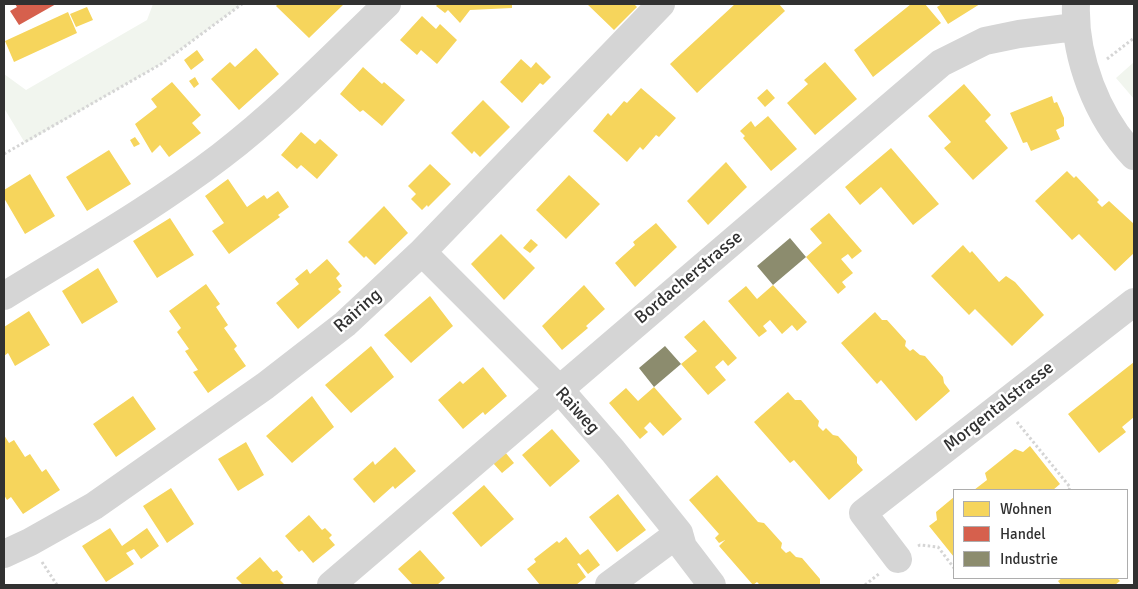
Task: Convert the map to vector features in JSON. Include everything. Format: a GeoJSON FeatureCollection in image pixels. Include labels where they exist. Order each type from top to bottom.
{"type":"FeatureCollection","features":[{"type":"Feature","properties":{"kind":"street"},"geometry":{"type":"LineString","coordinates":[[4,296],[158,200],[220,156],[273,114],[387,4]]}},
{"type":"Feature","properties":{"kind":"street","name":"Rairing"},"geometry":{"type":"LineString","coordinates":[[4,554],[30,542],[94,506],[265,386],[345,324],[422,252],[661,4]]}},
{"type":"Feature","properties":{"kind":"street"},"geometry":{"type":"LineString","coordinates":[[1075,15],[1084,64],[1097,102],[1113,129],[1134,156]]}},
{"type":"Feature","properties":{"kind":"street","name":"Bordacherstrasse"},"geometry":{"type":"LineString","coordinates":[[331,585],[941,63],[985,41],[1019,34],[1075,15]]}},
{"type":"Feature","properties":{"kind":"street","name":"Raiweg"},"geometry":{"type":"LineString","coordinates":[[422,252],[558,389],[612,451],[679,533],[684,547],[712,585]]}},
{"type":"Feature","properties":{"kind":"street","name":"Morgentalstrasse"},"geometry":{"type":"LineString","coordinates":[[898,559],[863,513],[1134,302]]}},
{"type":"Feature","properties":{"kind":"street"},"geometry":{"type":"LineString","coordinates":[[609,585],[679,533]]}},
{"type":"Feature","properties":{"kind":"path"},"geometry":{"type":"LineString","coordinates":[[4,154],[161,64],[242,4]]}},
{"type":"Feature","properties":{"kind":"path"},"geometry":{"type":"LineString","coordinates":[[1102,60],[1111,58],[1134,38]]}},
{"type":"Feature","properties":{"kind":"path"},"geometry":{"type":"LineString","coordinates":[[1003,404],[1070,487],[1069,489]]}},
{"type":"Feature","properties":{"kind":"path"},"geometry":{"type":"LineString","coordinates":[[898,559],[920,544],[938,547],[953,567]]}},
{"type":"Feature","properties":{"kind":"path"},"geometry":{"type":"LineString","coordinates":[[46,569],[57,585]]}},
{"type":"Feature","properties":{"kind":"shaded area"},"geometry":{"type":"Polygon","coordinates":[[[153,4],[242,4],[161,64],[25,143],[4,108],[4,74],[26,90],[147,20],[153,4]]]}},
{"type":"Feature","properties":{"kind":"shaded area"},"geometry":{"type":"Polygon","coordinates":[[[1134,62],[1134,99],[1116,78],[1134,62]]]}},
{"type":"Feature","properties":{"kind":"building: Wohnen"},"geometry":{"type":"Polygon","coordinates":[[[278,4],[344,4],[309,38],[276,6],[278,4]]]}},
{"type":"Feature","properties":{"kind":"building: Wohnen"},"geometry":{"type":"Polygon","coordinates":[[[438,4],[512,4],[512,8],[470,10],[460,23],[448,10],[445,13],[436,6],[438,4]]]}},
{"type":"Feature","properties":{"kind":"building: Wohnen"},"geometry":{"type":"Polygon","coordinates":[[[587,4],[637,4],[635,5],[637,7],[614,30],[587,4]]]}},
{"type":"Feature","properties":{"kind":"building: Wohnen"},"geometry":{"type":"Polygon","coordinates":[[[735,4],[779,4],[785,11],[697,93],[670,64],[735,4]]]}},
{"type":"Feature","properties":{"kind":"building: Wohnen"},"geometry":{"type":"Polygon","coordinates":[[[911,4],[925,4],[941,23],[873,77],[854,50],[911,4]]]}},
{"type":"Feature","properties":{"kind":"building: Wohnen"},"geometry":{"type":"Polygon","coordinates":[[[942,4],[980,4],[948,24],[937,7],[942,4]]]}},
{"type":"Feature","properties":{"kind":"building: Wohnen"},"geometry":{"type":"Polygon","coordinates":[[[87,7],[93,20],[76,27],[70,14],[87,7]]]}},
{"type":"Feature","properties":{"kind":"building: Wohnen"},"geometry":{"type":"Polygon","coordinates":[[[68,12],[77,33],[14,62],[5,41],[68,12]]]}},
{"type":"Feature","properties":{"kind":"building: Wohnen"},"geometry":{"type":"Polygon","coordinates":[[[422,16],[436,29],[440,24],[457,40],[437,64],[421,50],[417,55],[400,40],[422,16]]]}},
{"type":"Feature","properties":{"kind":"building: Wohnen"},"geometry":{"type":"Polygon","coordinates":[[[256,48],[279,74],[239,110],[211,79],[230,62],[235,67],[256,48]]]}},
{"type":"Feature","properties":{"kind":"building: Wohnen"},"geometry":{"type":"Polygon","coordinates":[[[197,50],[204,60],[191,70],[184,60],[197,50]]]}},
{"type":"Feature","properties":{"kind":"building: Wohnen"},"geometry":{"type":"Polygon","coordinates":[[[521,59],[531,68],[536,62],[551,77],[543,85],[540,83],[522,103],[500,82],[521,59]]]}},
{"type":"Feature","properties":{"kind":"building: Wohnen"},"geometry":{"type":"Polygon","coordinates":[[[825,62],[857,99],[815,135],[787,103],[808,84],[804,80],[825,62]]]}},
{"type":"Feature","properties":{"kind":"building: Wohnen"},"geometry":{"type":"Polygon","coordinates":[[[363,67],[382,84],[384,82],[405,100],[382,126],[363,110],[360,112],[340,94],[363,67]]]}},
{"type":"Feature","properties":{"kind":"building: Wohnen"},"geometry":{"type":"Polygon","coordinates":[[[195,77],[199,84],[194,88],[189,81],[195,77]]]}},
{"type":"Feature","properties":{"kind":"building: Wohnen"},"geometry":{"type":"Polygon","coordinates":[[[172,82],[201,115],[192,123],[201,133],[169,157],[160,145],[152,153],[135,124],[157,107],[151,99],[172,82]]]}},
{"type":"Feature","properties":{"kind":"building: Wohnen"},"geometry":{"type":"Polygon","coordinates":[[[964,84],[991,115],[985,121],[1008,148],[973,180],[944,148],[951,142],[928,116],[964,84]]]}},
{"type":"Feature","properties":{"kind":"building: Wohnen"},"geometry":{"type":"Polygon","coordinates":[[[641,88],[676,118],[659,137],[656,135],[643,150],[640,147],[627,162],[593,131],[608,113],[611,116],[624,101],[627,103],[641,88]]]}},
{"type":"Feature","properties":{"kind":"building: Wohnen"},"geometry":{"type":"Polygon","coordinates":[[[767,89],[775,98],[765,107],[757,98],[767,89]]]}},
{"type":"Feature","properties":{"kind":"building: Wohnen"},"geometry":{"type":"Polygon","coordinates":[[[1052,96],[1054,103],[1057,102],[1064,118],[1064,126],[1056,130],[1060,139],[1031,151],[1027,142],[1023,143],[1010,113],[1052,96]]]}},
{"type":"Feature","properties":{"kind":"building: Wohnen"},"geometry":{"type":"Polygon","coordinates":[[[483,100],[510,127],[480,157],[474,151],[472,154],[451,133],[483,100]]]}},
{"type":"Feature","properties":{"kind":"building: Wohnen"},"geometry":{"type":"Polygon","coordinates":[[[768,116],[797,149],[771,171],[743,138],[745,136],[740,131],[751,121],[755,127],[768,116]]]}},
{"type":"Feature","properties":{"kind":"building: Wohnen"},"geometry":{"type":"Polygon","coordinates":[[[301,132],[315,144],[320,139],[338,155],[317,179],[301,165],[297,169],[281,155],[301,132]]]}},
{"type":"Feature","properties":{"kind":"building: Wohnen"},"geometry":{"type":"Polygon","coordinates":[[[135,137],[140,144],[134,147],[130,140],[135,137]]]}},
{"type":"Feature","properties":{"kind":"building: Wohnen"},"geometry":{"type":"Polygon","coordinates":[[[891,148],[939,204],[913,225],[881,187],[860,205],[845,187],[891,148]]]}},
{"type":"Feature","properties":{"kind":"building: Wohnen"},"geometry":{"type":"Polygon","coordinates":[[[109,150],[131,184],[87,211],[66,177],[109,150]]]}},
{"type":"Feature","properties":{"kind":"building: Wohnen"},"geometry":{"type":"Polygon","coordinates":[[[726,162],[747,187],[708,225],[687,201],[726,162]]]}},
{"type":"Feature","properties":{"kind":"building: Wohnen"},"geometry":{"type":"Polygon","coordinates":[[[430,164],[451,184],[428,207],[427,205],[422,210],[411,199],[416,194],[408,186],[430,164]]]}},
{"type":"Feature","properties":{"kind":"building: Wohnen"},"geometry":{"type":"Polygon","coordinates":[[[1067,171],[1074,178],[1076,176],[1099,200],[1097,202],[1102,207],[1109,201],[1134,224],[1134,253],[1115,271],[1079,234],[1072,240],[1035,201],[1067,171]]]}},
{"type":"Feature","properties":{"kind":"building: Wohnen"},"geometry":{"type":"Polygon","coordinates":[[[30,174],[55,216],[25,234],[4,198],[4,190],[30,174]]]}},
{"type":"Feature","properties":{"kind":"building: Wohnen"},"geometry":{"type":"Polygon","coordinates":[[[569,175],[600,204],[566,239],[536,210],[569,175]]]}},
{"type":"Feature","properties":{"kind":"building: Wohnen"},"geometry":{"type":"Polygon","coordinates":[[[228,179],[247,207],[264,195],[267,199],[278,191],[289,207],[278,215],[280,217],[229,254],[212,231],[224,223],[205,196],[228,179]]]}},
{"type":"Feature","properties":{"kind":"building: Wohnen"},"geometry":{"type":"Polygon","coordinates":[[[384,206],[408,233],[375,265],[366,256],[364,258],[348,242],[384,206]]]}},
{"type":"Feature","properties":{"kind":"building: Wohnen"},"geometry":{"type":"Polygon","coordinates":[[[829,213],[862,251],[852,259],[848,254],[841,259],[853,273],[842,282],[846,287],[838,294],[806,257],[822,243],[810,229],[829,213]]]}},
{"type":"Feature","properties":{"kind":"building: Wohnen"},"geometry":{"type":"Polygon","coordinates":[[[170,218],[194,255],[157,278],[133,241],[170,218]]]}},
{"type":"Feature","properties":{"kind":"building: Wohnen"},"geometry":{"type":"Polygon","coordinates":[[[656,223],[677,247],[635,287],[615,263],[635,245],[633,242],[656,223]]]}},
{"type":"Feature","properties":{"kind":"building: Wohnen"},"geometry":{"type":"Polygon","coordinates":[[[501,234],[535,268],[504,300],[471,264],[501,234]]]}},
{"type":"Feature","properties":{"kind":"building: Wohnen"},"geometry":{"type":"Polygon","coordinates":[[[531,239],[538,245],[530,253],[523,248],[531,239]]]}},
{"type":"Feature","properties":{"kind":"building: Wohnen"},"geometry":{"type":"Polygon","coordinates":[[[963,245],[970,253],[972,251],[999,282],[1006,276],[1015,282],[1044,315],[1012,346],[975,309],[969,315],[931,276],[963,245]]]}},
{"type":"Feature","properties":{"kind":"building: Wohnen"},"geometry":{"type":"Polygon","coordinates":[[[327,259],[340,274],[336,278],[342,286],[338,289],[341,292],[298,329],[276,303],[299,284],[295,279],[307,269],[310,274],[327,259]]]}},
{"type":"Feature","properties":{"kind":"building: Wohnen"},"geometry":{"type":"Polygon","coordinates":[[[98,268],[118,302],[82,324],[62,291],[98,268]]]}},
{"type":"Feature","properties":{"kind":"building: Wohnen"},"geometry":{"type":"Polygon","coordinates":[[[206,284],[220,304],[216,307],[228,325],[224,328],[237,346],[234,349],[246,366],[208,393],[193,372],[198,370],[185,351],[189,349],[177,332],[181,328],[169,311],[206,284]]]}},
{"type":"Feature","properties":{"kind":"building: Wohnen"},"geometry":{"type":"Polygon","coordinates":[[[584,285],[605,309],[586,326],[588,328],[562,350],[542,326],[584,285]]]}},
{"type":"Feature","properties":{"kind":"building: Wohnen"},"geometry":{"type":"Polygon","coordinates":[[[773,285],[807,322],[797,331],[792,325],[782,334],[770,320],[763,326],[767,331],[759,337],[728,301],[746,286],[757,299],[773,285]]]}},
{"type":"Feature","properties":{"kind":"building: Wohnen"},"geometry":{"type":"Polygon","coordinates":[[[430,296],[453,326],[411,363],[384,335],[430,296]]]}},
{"type":"Feature","properties":{"kind":"building: Wohnen"},"geometry":{"type":"Polygon","coordinates":[[[29,311],[50,345],[15,366],[8,353],[4,356],[4,327],[29,311]]]}},
{"type":"Feature","properties":{"kind":"building: Wohnen"},"geometry":{"type":"Polygon","coordinates":[[[875,312],[882,320],[887,320],[906,341],[905,346],[910,351],[913,349],[920,355],[925,356],[943,377],[944,383],[950,391],[916,421],[881,380],[877,384],[841,343],[875,312]]]}},
{"type":"Feature","properties":{"kind":"building: Wohnen"},"geometry":{"type":"Polygon","coordinates":[[[704,320],[737,358],[728,366],[723,360],[715,367],[726,380],[708,395],[681,364],[697,351],[684,337],[704,320]]]}},
{"type":"Feature","properties":{"kind":"building: Wohnen"},"geometry":{"type":"Polygon","coordinates":[[[371,346],[394,377],[351,413],[325,385],[371,346]]]}},
{"type":"Feature","properties":{"kind":"building: Wohnen"},"geometry":{"type":"Polygon","coordinates":[[[1134,362],[1134,417],[1122,427],[1126,432],[1099,453],[1068,414],[1134,362]]]}},
{"type":"Feature","properties":{"kind":"building: Wohnen"},"geometry":{"type":"Polygon","coordinates":[[[483,367],[507,396],[485,415],[483,412],[463,429],[438,400],[460,381],[463,384],[483,367]]]}},
{"type":"Feature","properties":{"kind":"building: Wohnen"},"geometry":{"type":"Polygon","coordinates":[[[654,387],[682,419],[663,436],[650,422],[644,428],[648,432],[640,439],[609,403],[626,388],[638,401],[654,387]]]}},
{"type":"Feature","properties":{"kind":"building: Wohnen"},"geometry":{"type":"Polygon","coordinates":[[[788,392],[795,400],[801,400],[819,421],[818,426],[823,431],[826,428],[833,435],[838,436],[857,457],[857,463],[863,470],[829,500],[794,460],[790,463],[754,422],[788,392]]]}},
{"type":"Feature","properties":{"kind":"building: Wohnen"},"geometry":{"type":"Polygon","coordinates":[[[133,396],[156,429],[116,457],[93,424],[133,396]]]}},
{"type":"Feature","properties":{"kind":"building: Wohnen"},"geometry":{"type":"Polygon","coordinates":[[[312,396],[334,427],[292,463],[266,436],[312,396]]]}},
{"type":"Feature","properties":{"kind":"building: Wohnen"},"geometry":{"type":"Polygon","coordinates":[[[552,429],[580,461],[550,487],[522,455],[552,429]]]}},
{"type":"Feature","properties":{"kind":"building: Wohnen"},"geometry":{"type":"Polygon","coordinates":[[[4,435],[9,443],[14,440],[25,457],[30,454],[42,472],[46,469],[60,490],[23,514],[11,497],[7,500],[4,495],[4,435]]]}},
{"type":"Feature","properties":{"kind":"building: Wohnen"},"geometry":{"type":"Polygon","coordinates":[[[246,442],[264,475],[238,491],[218,459],[246,442]]]}},
{"type":"Feature","properties":{"kind":"building: Wohnen"},"geometry":{"type":"Polygon","coordinates":[[[1030,446],[1060,484],[1054,489],[975,489],[987,480],[985,473],[1015,449],[1023,452],[1030,446]]]}},
{"type":"Feature","properties":{"kind":"building: Wohnen"},"geometry":{"type":"Polygon","coordinates":[[[395,447],[416,471],[395,489],[393,486],[374,503],[353,479],[373,461],[375,465],[395,447]]]}},
{"type":"Feature","properties":{"kind":"building: Wohnen"},"geometry":{"type":"Polygon","coordinates":[[[505,452],[514,463],[502,473],[493,463],[505,452]]]}},
{"type":"Feature","properties":{"kind":"building: Wohnen"},"geometry":{"type":"Polygon","coordinates":[[[717,475],[758,522],[764,523],[782,543],[781,548],[786,553],[790,551],[796,557],[802,558],[820,579],[820,585],[760,585],[757,582],[753,585],[719,546],[725,540],[719,543],[715,538],[719,534],[689,500],[717,475]]]}},
{"type":"Feature","properties":{"kind":"building: Wohnen"},"geometry":{"type":"Polygon","coordinates":[[[484,485],[514,519],[481,547],[452,513],[484,485]]]}},
{"type":"Feature","properties":{"kind":"building: Wohnen"},"geometry":{"type":"Polygon","coordinates":[[[171,488],[194,524],[167,543],[143,506],[171,488]]]}},
{"type":"Feature","properties":{"kind":"building: Wohnen"},"geometry":{"type":"Polygon","coordinates":[[[618,494],[646,530],[617,552],[589,517],[618,494]]]}},
{"type":"Feature","properties":{"kind":"building: Wohnen"},"geometry":{"type":"Polygon","coordinates":[[[953,498],[953,556],[929,526],[937,520],[936,512],[953,498]]]}},
{"type":"Feature","properties":{"kind":"building: Wohnen"},"geometry":{"type":"Polygon","coordinates":[[[309,515],[322,530],[325,528],[332,535],[329,538],[335,545],[313,563],[302,550],[299,552],[285,536],[309,515]]]}},
{"type":"Feature","properties":{"kind":"building: Wohnen"},"geometry":{"type":"Polygon","coordinates":[[[110,528],[122,546],[147,528],[159,546],[141,559],[134,549],[126,553],[134,564],[106,582],[82,546],[110,528]]]}},
{"type":"Feature","properties":{"kind":"building: Wohnen"},"geometry":{"type":"Polygon","coordinates":[[[566,537],[580,555],[588,549],[600,565],[588,574],[579,563],[577,564],[586,577],[576,585],[540,585],[527,569],[536,562],[534,559],[557,541],[559,543],[566,537]]]}},
{"type":"Feature","properties":{"kind":"building: Wohnen"},"geometry":{"type":"Polygon","coordinates":[[[420,550],[445,578],[437,585],[413,585],[398,569],[420,550]]]}},
{"type":"Feature","properties":{"kind":"building: Wohnen"},"geometry":{"type":"Polygon","coordinates":[[[260,557],[273,572],[277,570],[283,577],[280,580],[285,585],[243,585],[236,578],[260,557]]]}},
{"type":"Feature","properties":{"kind":"building: Wohnen"},"geometry":{"type":"Polygon","coordinates":[[[1061,579],[1118,579],[1120,581],[1115,585],[1061,585],[1058,581],[1061,579]]]}},
{"type":"Feature","properties":{"kind":"building: Handel"},"geometry":{"type":"Polygon","coordinates":[[[15,4],[56,4],[19,25],[10,11],[17,7],[15,4]]]}},
{"type":"Feature","properties":{"kind":"building: Industrie"},"geometry":{"type":"Polygon","coordinates":[[[790,238],[806,257],[773,285],[757,266],[790,238]]]}},
{"type":"Feature","properties":{"kind":"building: Industrie"},"geometry":{"type":"Polygon","coordinates":[[[665,346],[681,364],[654,387],[639,368],[665,346]]]}}]}
